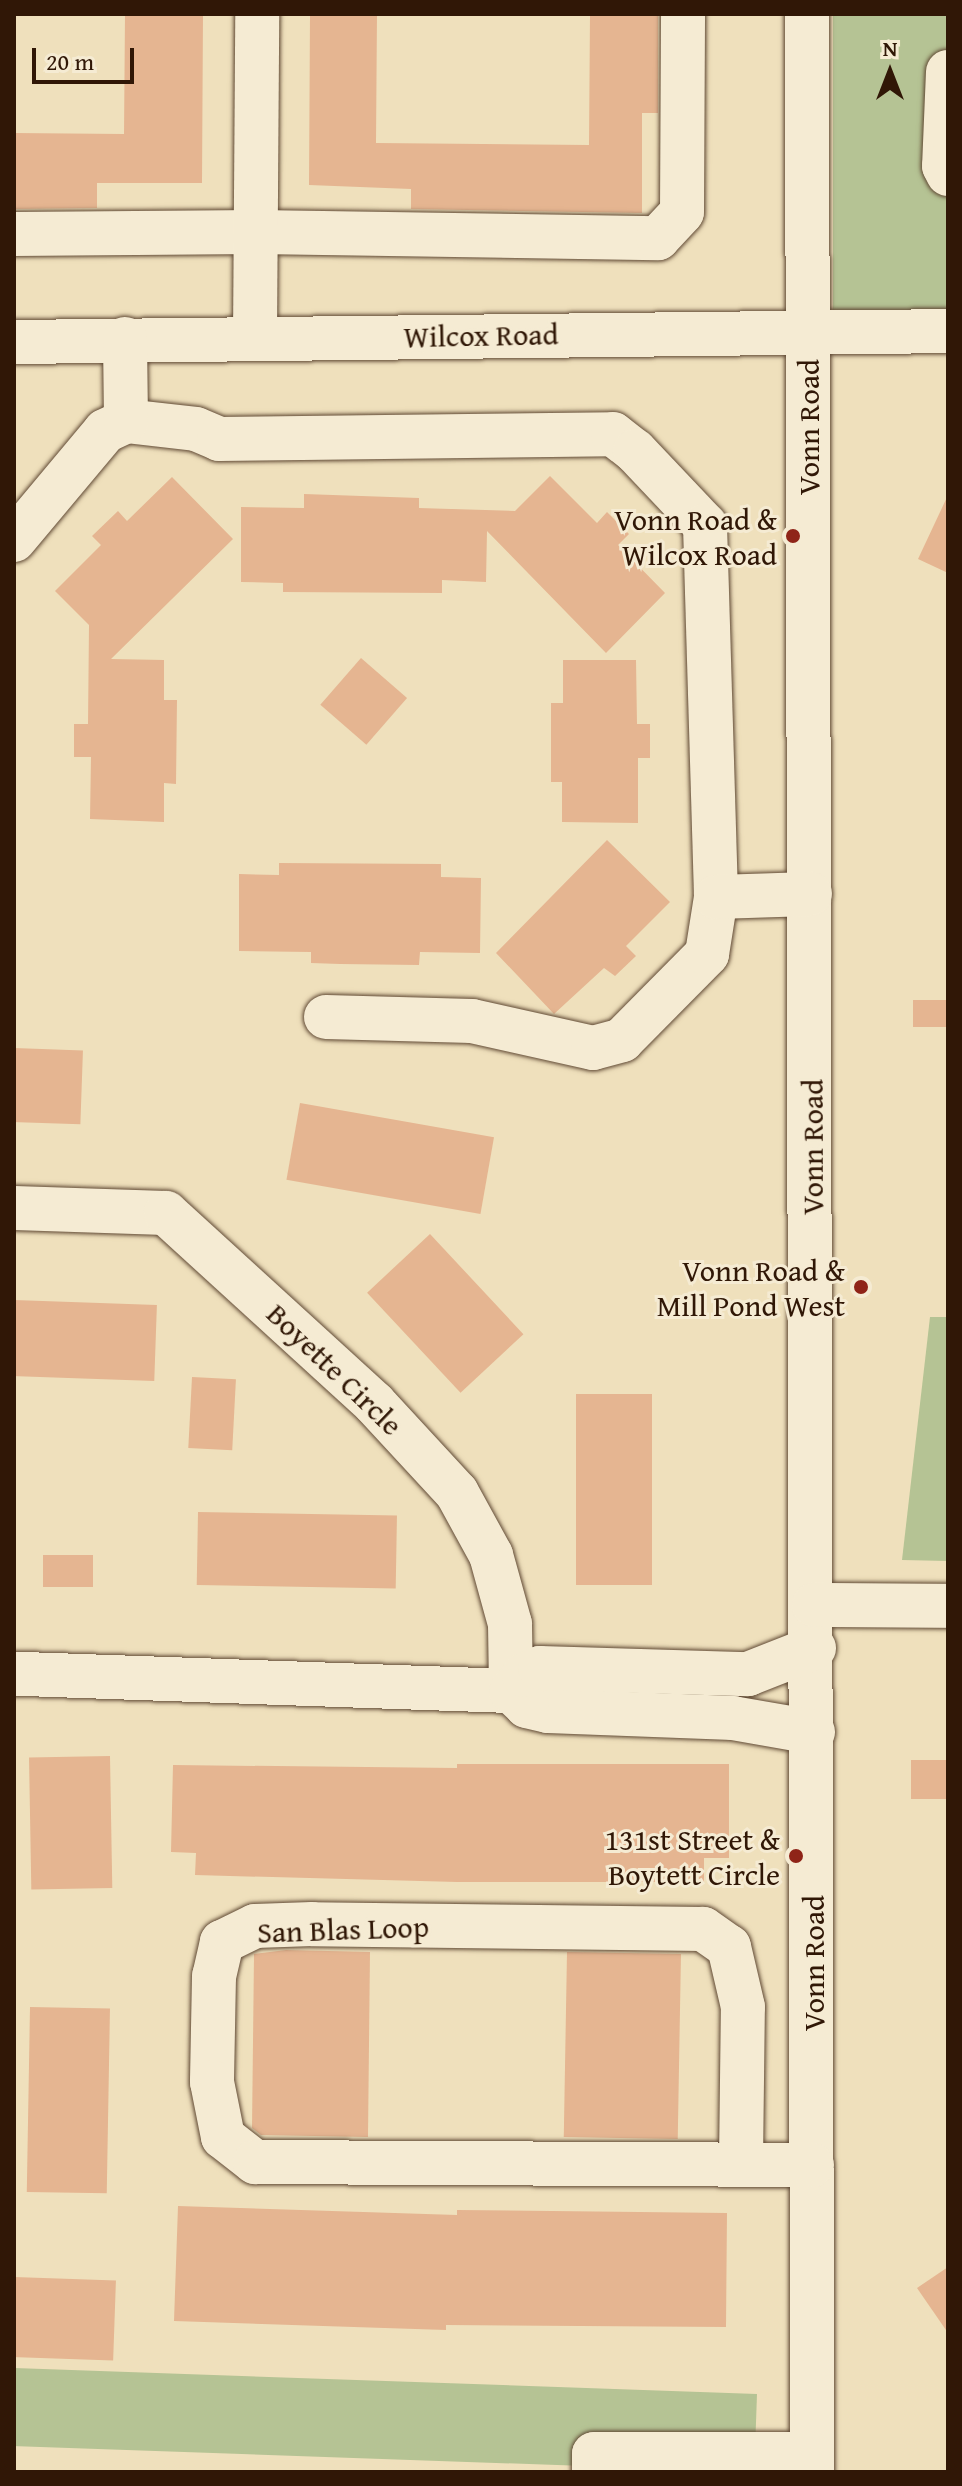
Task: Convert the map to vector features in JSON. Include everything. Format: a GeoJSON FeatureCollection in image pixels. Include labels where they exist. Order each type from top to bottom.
{"type":"FeatureCollection","features":[{"type":"Feature","properties":{"kind":"street"},"geometry":{"type":"LineString","coordinates":[[255,338],[257,14]]}},
{"type":"Feature","properties":{"kind":"street"},"geometry":{"type":"LineString","coordinates":[[14,234],[257,232],[658,238],[682,212],[683,14]]}},
{"type":"Feature","properties":{"kind":"street","name":"Vonn Road"},"geometry":{"type":"LineString","coordinates":[[807,14],[814,1605],[812,2463]]}},
{"type":"Feature","properties":{"kind":"street"},"geometry":{"type":"LineString","coordinates":[[948,72],[944,166],[948,174]]}},
{"type":"Feature","properties":{"kind":"street","name":"Wilcox Road"},"geometry":{"type":"LineString","coordinates":[[14,342],[948,331]]}},
{"type":"Feature","properties":{"kind":"street"},"geometry":{"type":"LineString","coordinates":[[125,339],[126,421]]}},
{"type":"Feature","properties":{"kind":"street"},"geometry":{"type":"LineString","coordinates":[[14,540],[105,431],[126,421],[196,429],[219,439],[613,434],[635,451],[705,525],[716,897],[707,954],[622,1040],[593,1048],[472,1021],[326,1017]]}},
{"type":"Feature","properties":{"kind":"street"},"geometry":{"type":"LineString","coordinates":[[716,897],[810,894]]}},
{"type":"Feature","properties":{"kind":"street","name":"Boyette Circle"},"geometry":{"type":"LineString","coordinates":[[14,1208],[166,1213],[374,1403],[457,1493],[491,1555],[510,1624],[511,1691]]}},
{"type":"Feature","properties":{"kind":"street"},"geometry":{"type":"LineString","coordinates":[[814,1605],[948,1606]]}},
{"type":"Feature","properties":{"kind":"street"},"geometry":{"type":"LineString","coordinates":[[511,1691],[524,1675],[540,1668],[748,1674],[814,1648]]}},
{"type":"Feature","properties":{"kind":"street"},"geometry":{"type":"LineString","coordinates":[[14,1674],[511,1691],[527,1706],[548,1711],[733,1718],[813,1732]]}},
{"type":"Feature","properties":{"kind":"street","name":"San Blas Loop"},"geometry":{"type":"LineString","coordinates":[[741,2162],[743,2007],[729,1947],[703,1929],[312,1924],[255,1926],[222,1942],[214,1976],[212,2082],[223,2137],[255,2162],[304,2166],[741,2162],[812,2165]]}},
{"type":"Feature","properties":{"kind":"street"},"geometry":{"type":"LineString","coordinates":[[594,2472],[594,2454],[696,2463],[812,2463]]}},
{"type":"Feature","properties":{"kind":"green space"},"geometry":{"type":"Polygon","coordinates":[[[833,14],[948,14],[948,311],[833,311],[833,14]]]}},
{"type":"Feature","properties":{"kind":"green space"},"geometry":{"type":"Polygon","coordinates":[[[930,1317],[948,1317],[948,1561],[902,1560],[930,1317]]]}},
{"type":"Feature","properties":{"kind":"green space"},"geometry":{"type":"Polygon","coordinates":[[[14,2368],[757,2394],[754,2472],[14,2446],[14,2368]]]}},
{"type":"Feature","properties":{"kind":"building"},"geometry":{"type":"Polygon","coordinates":[[[125,14],[203,14],[202,183],[97,183],[97,208],[14,209],[14,133],[124,134],[125,14]]]}},
{"type":"Feature","properties":{"kind":"building"},"geometry":{"type":"Polygon","coordinates":[[[310,14],[377,14],[376,143],[589,145],[590,14],[658,14],[658,113],[642,113],[642,213],[411,209],[411,189],[309,185],[310,14]]]}},
{"type":"Feature","properties":{"kind":"building"},"geometry":{"type":"Polygon","coordinates":[[[550,476],[597,523],[607,512],[629,534],[618,545],[665,593],[606,653],[487,531],[486,582],[442,580],[442,593],[283,592],[283,583],[241,582],[241,507],[304,508],[304,494],[419,498],[419,508],[515,511],[550,476]]]}},
{"type":"Feature","properties":{"kind":"building"},"geometry":{"type":"Polygon","coordinates":[[[172,477],[233,539],[111,659],[164,660],[164,700],[177,700],[176,784],[164,783],[164,822],[90,819],[91,757],[74,757],[74,724],[88,724],[89,625],[55,591],[101,545],[92,536],[118,511],[127,521],[172,477]]]}},
{"type":"Feature","properties":{"kind":"building"},"geometry":{"type":"Polygon","coordinates":[[[948,495],[948,573],[918,559],[948,495]]]}},
{"type":"Feature","properties":{"kind":"building"},"geometry":{"type":"Polygon","coordinates":[[[361,658],[407,698],[366,745],[320,705],[361,658]]]}},
{"type":"Feature","properties":{"kind":"building"},"geometry":{"type":"Polygon","coordinates":[[[563,660],[636,660],[637,724],[650,724],[650,758],[638,758],[638,823],[562,822],[562,782],[551,782],[551,703],[563,703],[563,660]]]}},
{"type":"Feature","properties":{"kind":"building"},"geometry":{"type":"Polygon","coordinates":[[[607,840],[670,902],[626,946],[636,956],[615,976],[604,968],[554,1014],[496,953],[607,840]]]}},
{"type":"Feature","properties":{"kind":"building"},"geometry":{"type":"Polygon","coordinates":[[[279,863],[441,864],[441,877],[481,878],[480,953],[420,952],[419,965],[311,963],[311,952],[239,951],[239,874],[279,875],[279,863]]]}},
{"type":"Feature","properties":{"kind":"building"},"geometry":{"type":"Polygon","coordinates":[[[913,1000],[948,1000],[948,1027],[913,1027],[913,1000]]]}},
{"type":"Feature","properties":{"kind":"building"},"geometry":{"type":"Polygon","coordinates":[[[14,1048],[83,1050],[80,1124],[14,1122],[14,1048]]]}},
{"type":"Feature","properties":{"kind":"building"},"geometry":{"type":"Polygon","coordinates":[[[300,1103],[494,1137],[480,1214],[286,1180],[300,1103]]]}},
{"type":"Feature","properties":{"kind":"building"},"geometry":{"type":"Polygon","coordinates":[[[430,1234],[523,1334],[461,1393],[367,1293],[430,1234]]]}},
{"type":"Feature","properties":{"kind":"building"},"geometry":{"type":"Polygon","coordinates":[[[14,1300],[157,1305],[154,1381],[14,1376],[14,1300]]]}},
{"type":"Feature","properties":{"kind":"building"},"geometry":{"type":"Polygon","coordinates":[[[192,1377],[236,1379],[232,1450],[188,1448],[192,1377]]]}},
{"type":"Feature","properties":{"kind":"building"},"geometry":{"type":"Polygon","coordinates":[[[576,1394],[652,1394],[652,1585],[576,1585],[576,1394]]]}},
{"type":"Feature","properties":{"kind":"building"},"geometry":{"type":"Polygon","coordinates":[[[198,1512],[397,1515],[396,1588],[197,1585],[198,1512]]]}},
{"type":"Feature","properties":{"kind":"building"},"geometry":{"type":"Polygon","coordinates":[[[43,1555],[93,1555],[93,1587],[43,1587],[43,1555]]]}},
{"type":"Feature","properties":{"kind":"building"},"geometry":{"type":"Polygon","coordinates":[[[110,1756],[112,1888],[31,1889],[29,1757],[110,1756]]]}},
{"type":"Feature","properties":{"kind":"building"},"geometry":{"type":"Polygon","coordinates":[[[911,1760],[948,1760],[948,1799],[911,1799],[911,1760]]]}},
{"type":"Feature","properties":{"kind":"building"},"geometry":{"type":"Polygon","coordinates":[[[457,1764],[729,1764],[729,1858],[704,1858],[704,1882],[457,1882],[195,1875],[196,1853],[171,1852],[173,1765],[457,1768],[457,1764]]]}},
{"type":"Feature","properties":{"kind":"building"},"geometry":{"type":"Polygon","coordinates":[[[286,1950],[370,1952],[368,2137],[261,2135],[252,2128],[254,1954],[286,1950]]]}},
{"type":"Feature","properties":{"kind":"building"},"geometry":{"type":"Polygon","coordinates":[[[567,1952],[681,1954],[678,2139],[564,2137],[567,1952]]]}},
{"type":"Feature","properties":{"kind":"building"},"geometry":{"type":"Polygon","coordinates":[[[30,2007],[110,2008],[107,2193],[27,2192],[30,2007]]]}},
{"type":"Feature","properties":{"kind":"building"},"geometry":{"type":"Polygon","coordinates":[[[178,2206],[457,2215],[457,2210],[727,2213],[726,2327],[446,2325],[446,2330],[174,2321],[178,2206]]]}},
{"type":"Feature","properties":{"kind":"building"},"geometry":{"type":"Polygon","coordinates":[[[948,2267],[948,2333],[917,2288],[948,2267]]]}},
{"type":"Feature","properties":{"kind":"building"},"geometry":{"type":"Polygon","coordinates":[[[14,2277],[116,2281],[113,2361],[14,2357],[14,2277]]]}},
{"type":"Feature","properties":{"kind":"place","name":"Vonn Road & Wilcox Road"},"geometry":{"type":"Point","coordinates":[793,536]}},
{"type":"Feature","properties":{"kind":"place","name":"Vonn Road & Mill Pond West"},"geometry":{"type":"Point","coordinates":[861,1287]}},
{"type":"Feature","properties":{"kind":"place","name":"131st Street & Boytett Circle"},"geometry":{"type":"Point","coordinates":[796,1856]}}]}
